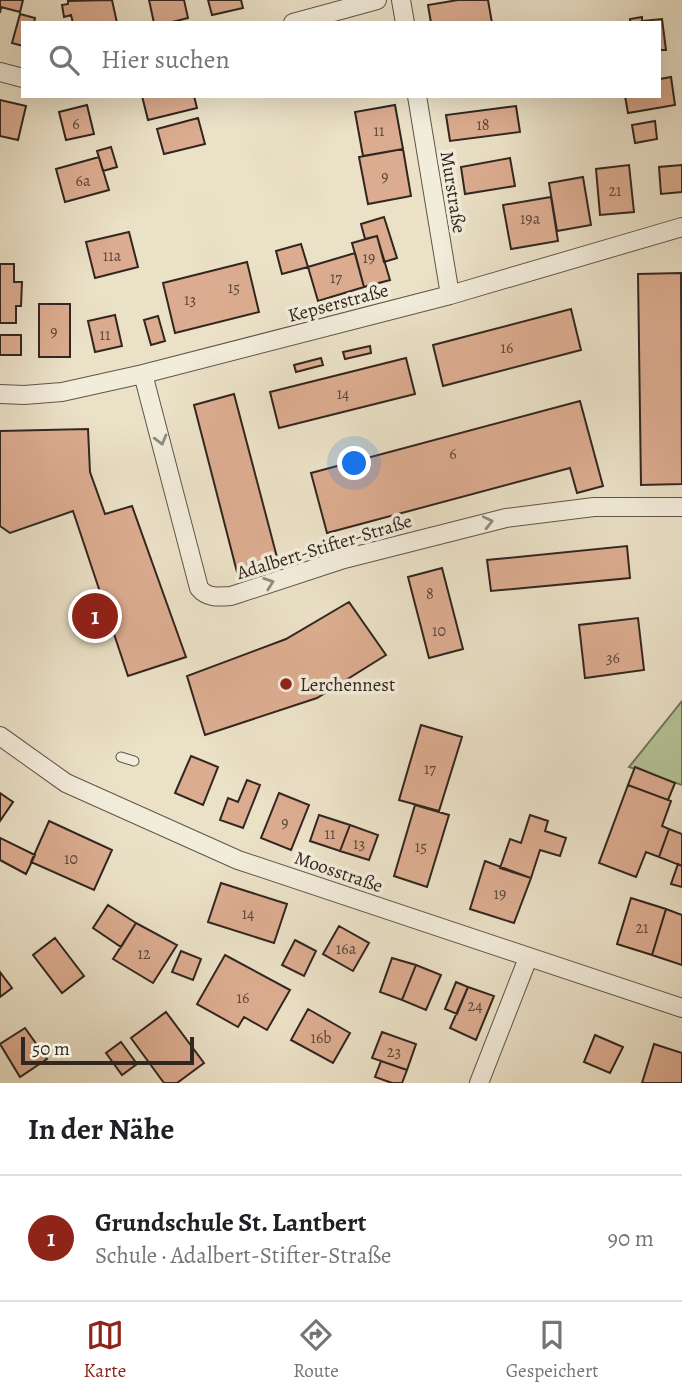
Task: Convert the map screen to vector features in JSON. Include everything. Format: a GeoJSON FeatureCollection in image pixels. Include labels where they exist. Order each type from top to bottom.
{"type":"FeatureCollection","features":[{"type":"Feature","properties":{"kind":"street"},"geometry":{"type":"LineString","coordinates":[[300,21],[377,0]]}},
{"type":"Feature","properties":{"kind":"street"},"geometry":{"type":"LineString","coordinates":[[401,0],[405,21]]}},
{"type":"Feature","properties":{"kind":"street"},"geometry":{"type":"LineString","coordinates":[[0,72],[21,77]]}},
{"type":"Feature","properties":{"kind":"street","name":"Murstraße"},"geometry":{"type":"LineString","coordinates":[[417,98],[450,295]]}},
{"type":"Feature","properties":{"kind":"street","name":"Kepserstraße"},"geometry":{"type":"LineString","coordinates":[[0,394],[62,393],[143,374],[450,295],[682,227]]}},
{"type":"Feature","properties":{"kind":"street","name":"Adalbert-Stifter-Straße"},"geometry":{"type":"LineString","coordinates":[[143,374],[199,587],[203,593],[213,597],[231,596],[344,559],[506,518],[594,507],[682,507]]}},
{"type":"Feature","properties":{"kind":"street","name":"Moosstraße"},"geometry":{"type":"LineString","coordinates":[[0,736],[66,783],[213,849],[682,1008]]}},
{"type":"Feature","properties":{"kind":"street"},"geometry":{"type":"LineString","coordinates":[[479,1083],[528,958]]}},
{"type":"Feature","properties":{"kind":"lane"},"geometry":{"type":"LineString","coordinates":[[121,757],[134,761]]}},
{"type":"Feature","properties":{"kind":"green space"},"geometry":{"type":"Polygon","coordinates":[[[682,701],[682,785],[629,767],[682,701]]]}},
{"type":"Feature","properties":{"kind":"building"},"geometry":{"type":"Polygon","coordinates":[[[0,0],[23,0],[20,12],[1,7],[0,13],[0,0]]]}},
{"type":"Feature","properties":{"kind":"building"},"geometry":{"type":"Polygon","coordinates":[[[112,0],[117,21],[72,21],[71,15],[64,17],[62,5],[68,4],[68,1],[112,0]]]}},
{"type":"Feature","properties":{"kind":"building"},"geometry":{"type":"Polygon","coordinates":[[[149,0],[184,0],[188,18],[154,21],[149,0]]]}},
{"type":"Feature","properties":{"kind":"building"},"geometry":{"type":"Polygon","coordinates":[[[208,0],[241,0],[243,8],[212,15],[208,0]]]}},
{"type":"Feature","properties":{"kind":"building"},"geometry":{"type":"Polygon","coordinates":[[[458,0],[488,0],[492,21],[431,21],[428,5],[458,0]]]}},
{"type":"Feature","properties":{"kind":"building"},"geometry":{"type":"Polygon","coordinates":[[[20,14],[35,18],[34,21],[21,21],[21,45],[12,43],[20,14]]]}},
{"type":"Feature","properties":{"kind":"building"},"geometry":{"type":"Polygon","coordinates":[[[642,17],[642,21],[630,21],[642,17]]]}},
{"type":"Feature","properties":{"kind":"building"},"geometry":{"type":"Polygon","coordinates":[[[662,19],[666,50],[661,50],[661,21],[642,21],[662,19]]]}},
{"type":"Feature","properties":{"kind":"building"},"geometry":{"type":"Polygon","coordinates":[[[671,77],[675,105],[628,113],[625,98],[661,98],[661,79],[671,77]]]}},
{"type":"Feature","properties":{"kind":"building"},"geometry":{"type":"Polygon","coordinates":[[[142,98],[194,98],[197,108],[148,120],[142,98]]]}},
{"type":"Feature","properties":{"kind":"building"},"geometry":{"type":"Polygon","coordinates":[[[0,100],[26,106],[18,140],[0,136],[0,100]]]}},
{"type":"Feature","properties":{"kind":"building"},"geometry":{"type":"Polygon","coordinates":[[[87,105],[94,134],[66,140],[59,112],[87,105]]]}},
{"type":"Feature","properties":{"kind":"building"},"geometry":{"type":"Polygon","coordinates":[[[395,105],[403,149],[363,156],[355,112],[395,105]]]}},
{"type":"Feature","properties":{"kind":"building"},"geometry":{"type":"Polygon","coordinates":[[[516,106],[520,132],[450,141],[446,115],[516,106]]]}},
{"type":"Feature","properties":{"kind":"building"},"geometry":{"type":"Polygon","coordinates":[[[198,118],[205,144],[164,154],[157,129],[198,118]]]}},
{"type":"Feature","properties":{"kind":"building"},"geometry":{"type":"Polygon","coordinates":[[[655,121],[657,139],[635,143],[632,125],[655,121]]]}},
{"type":"Feature","properties":{"kind":"building"},"geometry":{"type":"Polygon","coordinates":[[[111,147],[117,167],[103,171],[97,151],[111,147]]]}},
{"type":"Feature","properties":{"kind":"building"},"geometry":{"type":"Polygon","coordinates":[[[403,149],[411,196],[368,204],[359,157],[403,149]]]}},
{"type":"Feature","properties":{"kind":"building"},"geometry":{"type":"Polygon","coordinates":[[[99,157],[109,190],[65,202],[56,169],[99,157]]]}},
{"type":"Feature","properties":{"kind":"building"},"geometry":{"type":"Polygon","coordinates":[[[510,158],[515,186],[465,194],[461,167],[510,158]]]}},
{"type":"Feature","properties":{"kind":"building"},"geometry":{"type":"Polygon","coordinates":[[[629,165],[634,212],[600,215],[596,169],[629,165]]]}},
{"type":"Feature","properties":{"kind":"building"},"geometry":{"type":"Polygon","coordinates":[[[682,165],[682,192],[661,194],[659,167],[682,165]]]}},
{"type":"Feature","properties":{"kind":"building"},"geometry":{"type":"Polygon","coordinates":[[[583,177],[591,225],[557,231],[549,183],[583,177]]]}},
{"type":"Feature","properties":{"kind":"building"},"geometry":{"type":"Polygon","coordinates":[[[551,197],[558,241],[511,249],[503,205],[551,197]]]}},
{"type":"Feature","properties":{"kind":"building"},"geometry":{"type":"Polygon","coordinates":[[[384,217],[397,258],[384,262],[377,236],[365,239],[361,224],[384,217]]]}},
{"type":"Feature","properties":{"kind":"building"},"geometry":{"type":"Polygon","coordinates":[[[129,232],[138,267],[95,278],[86,242],[129,232]]]}},
{"type":"Feature","properties":{"kind":"building"},"geometry":{"type":"Polygon","coordinates":[[[377,236],[390,280],[364,287],[352,243],[377,236]]]}},
{"type":"Feature","properties":{"kind":"building"},"geometry":{"type":"Polygon","coordinates":[[[301,244],[308,267],[282,274],[276,251],[301,244]]]}},
{"type":"Feature","properties":{"kind":"building"},"geometry":{"type":"Polygon","coordinates":[[[355,253],[364,287],[318,301],[308,267],[355,253]]]}},
{"type":"Feature","properties":{"kind":"building"},"geometry":{"type":"Polygon","coordinates":[[[247,262],[259,312],[175,333],[163,283],[247,262]]]}},
{"type":"Feature","properties":{"kind":"building"},"geometry":{"type":"Polygon","coordinates":[[[0,264],[14,264],[14,282],[22,282],[21,306],[16,306],[16,323],[0,323],[0,264]]]}},
{"type":"Feature","properties":{"kind":"building"},"geometry":{"type":"Polygon","coordinates":[[[681,273],[682,484],[641,485],[638,274],[681,273]]]}},
{"type":"Feature","properties":{"kind":"building"},"geometry":{"type":"Polygon","coordinates":[[[39,304],[70,304],[70,357],[39,357],[39,304]]]}},
{"type":"Feature","properties":{"kind":"building"},"geometry":{"type":"Polygon","coordinates":[[[571,309],[581,350],[443,386],[433,345],[571,309]]]}},
{"type":"Feature","properties":{"kind":"building"},"geometry":{"type":"Polygon","coordinates":[[[115,315],[122,346],[95,352],[88,321],[115,315]]]}},
{"type":"Feature","properties":{"kind":"building"},"geometry":{"type":"Polygon","coordinates":[[[158,316],[165,341],[151,345],[144,320],[158,316]]]}},
{"type":"Feature","properties":{"kind":"building"},"geometry":{"type":"Polygon","coordinates":[[[0,335],[21,335],[21,355],[0,355],[0,335]]]}},
{"type":"Feature","properties":{"kind":"building"},"geometry":{"type":"Polygon","coordinates":[[[370,346],[371,353],[345,359],[343,352],[370,346]]]}},
{"type":"Feature","properties":{"kind":"building"},"geometry":{"type":"Polygon","coordinates":[[[321,358],[323,365],[296,372],[294,365],[321,358]]]}},
{"type":"Feature","properties":{"kind":"building"},"geometry":{"type":"Polygon","coordinates":[[[406,358],[415,394],[279,428],[270,392],[406,358]]]}},
{"type":"Feature","properties":{"kind":"building"},"geometry":{"type":"Polygon","coordinates":[[[234,394],[278,561],[237,572],[194,405],[234,394]]]}},
{"type":"Feature","properties":{"kind":"building"},"geometry":{"type":"Polygon","coordinates":[[[580,401],[603,486],[577,493],[570,468],[327,533],[311,473],[580,401]]]}},
{"type":"Feature","properties":{"kind":"building"},"geometry":{"type":"Polygon","coordinates":[[[88,429],[90,472],[105,514],[132,506],[186,657],[128,676],[73,511],[10,533],[0,526],[0,431],[88,429]]]}},
{"type":"Feature","properties":{"kind":"building"},"geometry":{"type":"Polygon","coordinates":[[[627,546],[630,578],[491,591],[487,560],[627,546]]]}},
{"type":"Feature","properties":{"kind":"building"},"geometry":{"type":"Polygon","coordinates":[[[442,568],[463,649],[429,658],[408,577],[442,568]]]}},
{"type":"Feature","properties":{"kind":"building","name":"Lerchennest"},"geometry":{"type":"Polygon","coordinates":[[[349,602],[386,655],[317,698],[205,735],[187,676],[286,639],[349,602]]]}},
{"type":"Feature","properties":{"kind":"building"},"geometry":{"type":"Polygon","coordinates":[[[638,618],[644,670],[585,678],[579,625],[638,618]]]}},
{"type":"Feature","properties":{"kind":"building"},"geometry":{"type":"Polygon","coordinates":[[[421,725],[462,737],[439,811],[399,800],[421,725]]]}},
{"type":"Feature","properties":{"kind":"building"},"geometry":{"type":"Polygon","coordinates":[[[191,756],[218,767],[203,805],[175,793],[191,756]]]}},
{"type":"Feature","properties":{"kind":"building"},"geometry":{"type":"Polygon","coordinates":[[[635,767],[675,783],[668,800],[628,785],[635,767]]]}},
{"type":"Feature","properties":{"kind":"building"},"geometry":{"type":"Polygon","coordinates":[[[247,780],[260,785],[243,828],[220,820],[228,798],[238,802],[247,780]]]}},
{"type":"Feature","properties":{"kind":"building"},"geometry":{"type":"Polygon","coordinates":[[[628,785],[671,801],[662,826],[669,829],[659,857],[646,852],[636,877],[599,863],[628,785]]]}},
{"type":"Feature","properties":{"kind":"building"},"geometry":{"type":"Polygon","coordinates":[[[0,793],[13,802],[0,821],[0,793]]]}},
{"type":"Feature","properties":{"kind":"building"},"geometry":{"type":"Polygon","coordinates":[[[279,793],[309,805],[291,850],[261,838],[279,793]]]}},
{"type":"Feature","properties":{"kind":"building"},"geometry":{"type":"Polygon","coordinates":[[[415,805],[449,815],[427,887],[394,876],[415,805]]]}},
{"type":"Feature","properties":{"kind":"building"},"geometry":{"type":"Polygon","coordinates":[[[319,815],[350,825],[340,851],[310,841],[319,815]]]}},
{"type":"Feature","properties":{"kind":"building"},"geometry":{"type":"Polygon","coordinates":[[[530,815],[548,821],[545,831],[566,838],[560,856],[540,850],[531,878],[500,868],[510,839],[521,843],[530,815]]]}},
{"type":"Feature","properties":{"kind":"building"},"geometry":{"type":"Polygon","coordinates":[[[49,821],[112,850],[94,890],[31,862],[49,821]]]}},
{"type":"Feature","properties":{"kind":"building"},"geometry":{"type":"Polygon","coordinates":[[[350,825],[378,835],[369,860],[340,851],[350,825]]]}},
{"type":"Feature","properties":{"kind":"building"},"geometry":{"type":"Polygon","coordinates":[[[669,829],[682,834],[682,866],[659,857],[669,829]]]}},
{"type":"Feature","properties":{"kind":"building"},"geometry":{"type":"Polygon","coordinates":[[[0,838],[35,855],[26,874],[0,860],[0,838]]]}},
{"type":"Feature","properties":{"kind":"building"},"geometry":{"type":"Polygon","coordinates":[[[485,861],[531,878],[514,923],[470,909],[485,861]]]}},
{"type":"Feature","properties":{"kind":"building"},"geometry":{"type":"Polygon","coordinates":[[[678,864],[682,866],[682,887],[671,884],[678,864]]]}},
{"type":"Feature","properties":{"kind":"building"},"geometry":{"type":"Polygon","coordinates":[[[221,883],[287,904],[274,943],[208,922],[221,883]]]}},
{"type":"Feature","properties":{"kind":"building"},"geometry":{"type":"Polygon","coordinates":[[[631,898],[666,909],[652,955],[617,944],[631,898]]]}},
{"type":"Feature","properties":{"kind":"building"},"geometry":{"type":"Polygon","coordinates":[[[108,905],[136,923],[121,947],[93,928],[108,905]]]}},
{"type":"Feature","properties":{"kind":"building"},"geometry":{"type":"Polygon","coordinates":[[[666,909],[682,915],[682,965],[652,955],[666,909]]]}},
{"type":"Feature","properties":{"kind":"building"},"geometry":{"type":"Polygon","coordinates":[[[136,923],[177,945],[153,983],[113,959],[136,923]]]}},
{"type":"Feature","properties":{"kind":"building"},"geometry":{"type":"Polygon","coordinates":[[[339,926],[369,943],[353,971],[323,954],[339,926]]]}},
{"type":"Feature","properties":{"kind":"building"},"geometry":{"type":"Polygon","coordinates":[[[55,938],[84,976],[62,993],[33,955],[55,938]]]}},
{"type":"Feature","properties":{"kind":"building"},"geometry":{"type":"Polygon","coordinates":[[[295,940],[316,951],[304,976],[282,965],[295,940]]]}},
{"type":"Feature","properties":{"kind":"building"},"geometry":{"type":"Polygon","coordinates":[[[181,951],[201,959],[193,980],[172,972],[181,951]]]}},
{"type":"Feature","properties":{"kind":"building"},"geometry":{"type":"Polygon","coordinates":[[[225,955],[290,990],[267,1030],[244,1017],[238,1027],[197,1004],[225,955]]]}},
{"type":"Feature","properties":{"kind":"building"},"geometry":{"type":"Polygon","coordinates":[[[392,958],[416,965],[402,1000],[380,992],[392,958]]]}},
{"type":"Feature","properties":{"kind":"building"},"geometry":{"type":"Polygon","coordinates":[[[416,965],[441,975],[426,1010],[402,1000],[416,965]]]}},
{"type":"Feature","properties":{"kind":"building"},"geometry":{"type":"Polygon","coordinates":[[[0,972],[12,988],[0,997],[0,972]]]}},
{"type":"Feature","properties":{"kind":"building"},"geometry":{"type":"Polygon","coordinates":[[[456,982],[468,987],[457,1014],[445,1009],[456,982]]]}},
{"type":"Feature","properties":{"kind":"building"},"geometry":{"type":"Polygon","coordinates":[[[468,987],[494,996],[476,1040],[450,1028],[468,987]]]}},
{"type":"Feature","properties":{"kind":"building"},"geometry":{"type":"Polygon","coordinates":[[[308,1009],[350,1033],[333,1063],[291,1040],[308,1009]]]}},
{"type":"Feature","properties":{"kind":"building"},"geometry":{"type":"Polygon","coordinates":[[[166,1012],[204,1063],[177,1083],[164,1083],[131,1038],[166,1012]]]}},
{"type":"Feature","properties":{"kind":"building"},"geometry":{"type":"Polygon","coordinates":[[[25,1028],[47,1059],[20,1077],[0,1044],[25,1028]]]}},
{"type":"Feature","properties":{"kind":"building"},"geometry":{"type":"Polygon","coordinates":[[[382,1032],[416,1044],[407,1070],[372,1058],[382,1032]]]}},
{"type":"Feature","properties":{"kind":"building"},"geometry":{"type":"Polygon","coordinates":[[[595,1035],[623,1047],[610,1073],[584,1062],[595,1035]]]}},
{"type":"Feature","properties":{"kind":"building"},"geometry":{"type":"Polygon","coordinates":[[[121,1042],[137,1064],[122,1075],[106,1053],[121,1042]]]}},
{"type":"Feature","properties":{"kind":"building"},"geometry":{"type":"Polygon","coordinates":[[[654,1044],[682,1053],[682,1083],[642,1083],[654,1044]]]}},
{"type":"Feature","properties":{"kind":"building"},"geometry":{"type":"Polygon","coordinates":[[[381,1061],[407,1070],[402,1083],[392,1083],[375,1077],[381,1061]]]}},
{"type":"Feature","properties":{"kind":"place","name":"Grundschule St. Lantbert"},"geometry":{"type":"Point","coordinates":[95,616]}},
{"type":"Feature","properties":{"kind":"place","name":"Lerchennest"},"geometry":{"type":"Point","coordinates":[286,684]}}]}
